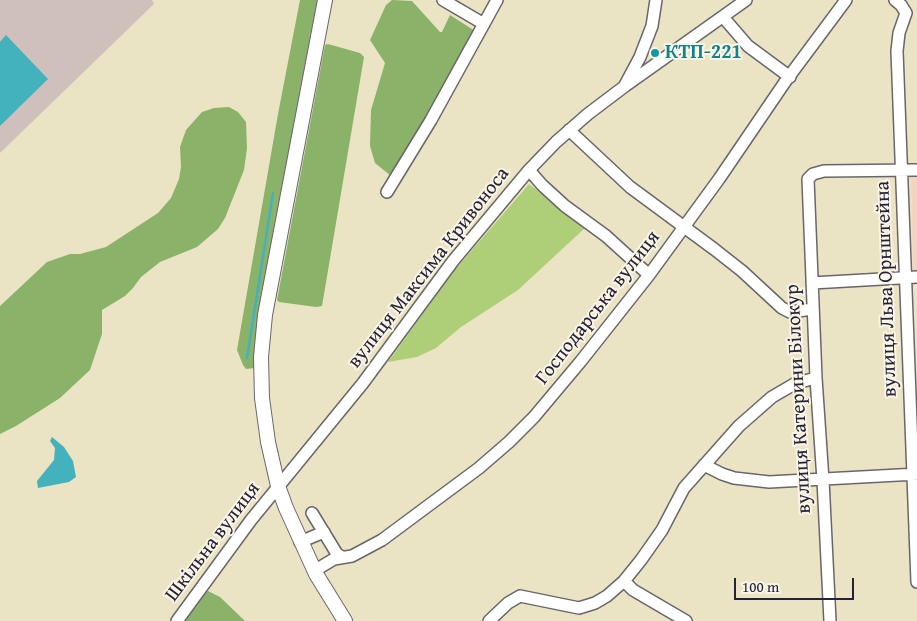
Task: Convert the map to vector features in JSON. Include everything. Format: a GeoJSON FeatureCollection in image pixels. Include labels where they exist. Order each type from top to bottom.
{"type":"FeatureCollection","features":[{"type":"Feature","properties":{"kind":"main road"},"geometry":{"type":"LineString","coordinates":[[324,0],[278,241],[265,315],[261,357],[268,442],[278,486],[300,542],[314,571],[345,621]]}},
{"type":"Feature","properties":{"kind":"street"},"geometry":{"type":"LineString","coordinates":[[443,0],[484,24]]}},
{"type":"Feature","properties":{"kind":"street"},"geometry":{"type":"LineString","coordinates":[[387,192],[432,120],[497,0]]}},
{"type":"Feature","properties":{"kind":"street"},"geometry":{"type":"LineString","coordinates":[[625,86],[640,57],[652,26],[656,0]]}},
{"type":"Feature","properties":{"kind":"street","name":"вулиця Максима Кривоноса"},"geometry":{"type":"LineString","coordinates":[[278,486],[363,383],[454,261],[530,170],[569,130],[625,86],[746,0]]}},
{"type":"Feature","properties":{"kind":"street","name":"Господарська вулиця"},"geometry":{"type":"LineString","coordinates":[[314,571],[334,559],[352,556],[382,540],[454,487],[509,442],[557,391],[685,227],[846,0]]}},
{"type":"Feature","properties":{"kind":"street","name":"вулиця Льва Орнштейна"},"geometry":{"type":"LineString","coordinates":[[895,0],[911,13],[899,34],[897,51],[901,170],[912,278],[917,582]]}},
{"type":"Feature","properties":{"kind":"street"},"geometry":{"type":"LineString","coordinates":[[723,17],[748,46],[790,77]]}},
{"type":"Feature","properties":{"kind":"street"},"geometry":{"type":"LineString","coordinates":[[569,130],[637,193],[742,271],[782,308],[790,312],[813,309]]}},
{"type":"Feature","properties":{"kind":"street"},"geometry":{"type":"LineString","coordinates":[[530,170],[542,185],[565,206],[606,236],[649,275]]}},
{"type":"Feature","properties":{"kind":"street"},"geometry":{"type":"LineString","coordinates":[[901,170],[917,170]]}},
{"type":"Feature","properties":{"kind":"street","name":"вулиця Катерини Білокур"},"geometry":{"type":"LineString","coordinates":[[830,621],[816,378],[808,183],[810,176],[824,171],[901,170]]}},
{"type":"Feature","properties":{"kind":"street"},"geometry":{"type":"LineString","coordinates":[[812,282],[912,278]]}},
{"type":"Feature","properties":{"kind":"street"},"geometry":{"type":"LineString","coordinates":[[489,621],[508,603],[520,596],[568,606],[588,607],[607,596],[624,581],[652,545],[678,498],[739,426],[772,397],[796,383],[816,378]]}},
{"type":"Feature","properties":{"kind":"street"},"geometry":{"type":"LineString","coordinates":[[704,465],[722,474],[751,481],[784,482],[915,474]]}},
{"type":"Feature","properties":{"kind":"street","name":"Шкільна вулиця"},"geometry":{"type":"LineString","coordinates":[[177,621],[278,486]]}},
{"type":"Feature","properties":{"kind":"street"},"geometry":{"type":"LineString","coordinates":[[312,513],[337,554],[342,557]]}},
{"type":"Feature","properties":{"kind":"street"},"geometry":{"type":"LineString","coordinates":[[300,542],[324,532]]}},
{"type":"Feature","properties":{"kind":"street"},"geometry":{"type":"LineString","coordinates":[[624,581],[633,590],[686,621]]}},
{"type":"Feature","properties":{"kind":"shaded area"},"geometry":{"type":"Polygon","coordinates":[[[0,0],[152,0],[154,4],[0,153],[0,0]]]}},
{"type":"Feature","properties":{"kind":"shaded area"},"geometry":{"type":"Polygon","coordinates":[[[917,175],[917,273],[913,273],[911,176],[917,175]]]}},
{"type":"Feature","properties":{"kind":"green space"},"geometry":{"type":"Polygon","coordinates":[[[300,0],[318,0],[255,368],[246,369],[237,350],[300,0]]]}},
{"type":"Feature","properties":{"kind":"green space"},"geometry":{"type":"Polygon","coordinates":[[[392,0],[412,1],[440,32],[442,32],[450,15],[475,31],[460,65],[391,176],[375,163],[370,146],[371,110],[385,63],[370,40],[386,5],[392,0]]]}},
{"type":"Feature","properties":{"kind":"green space"},"geometry":{"type":"Polygon","coordinates":[[[328,44],[360,53],[364,57],[322,306],[316,307],[279,302],[277,300],[325,45],[328,44]]]}},
{"type":"Feature","properties":{"kind":"green space"},"geometry":{"type":"Polygon","coordinates":[[[229,107],[238,112],[246,122],[247,148],[244,170],[225,218],[218,229],[197,247],[160,262],[141,277],[125,296],[102,310],[102,334],[90,370],[60,398],[0,434],[0,306],[47,262],[70,254],[80,254],[106,247],[158,213],[171,198],[179,179],[181,167],[180,147],[186,130],[202,112],[214,108],[229,107]]]}},
{"type":"Feature","properties":{"kind":"green space"},"geometry":{"type":"Polygon","coordinates":[[[529,184],[585,228],[518,290],[461,327],[436,348],[417,357],[388,362],[453,272],[529,184]]]}},
{"type":"Feature","properties":{"kind":"green space"},"geometry":{"type":"Polygon","coordinates":[[[208,591],[220,597],[245,621],[182,621],[208,591]]]}},
{"type":"Feature","properties":{"kind":"water"},"geometry":{"type":"Polygon","coordinates":[[[6,35],[48,79],[0,126],[0,42],[6,35]]]}},
{"type":"Feature","properties":{"kind":"water"},"geometry":{"type":"Polygon","coordinates":[[[52,437],[64,447],[73,461],[76,477],[69,482],[38,488],[37,481],[54,460],[55,448],[50,441],[52,437]]]}},
{"type":"Feature","properties":{"kind":"waterway"},"geometry":{"type":"LineString","coordinates":[[247,358],[273,193]]}},
{"type":"Feature","properties":{"kind":"place","name":"КТП-221"},"geometry":{"type":"Point","coordinates":[655,53]}}]}
